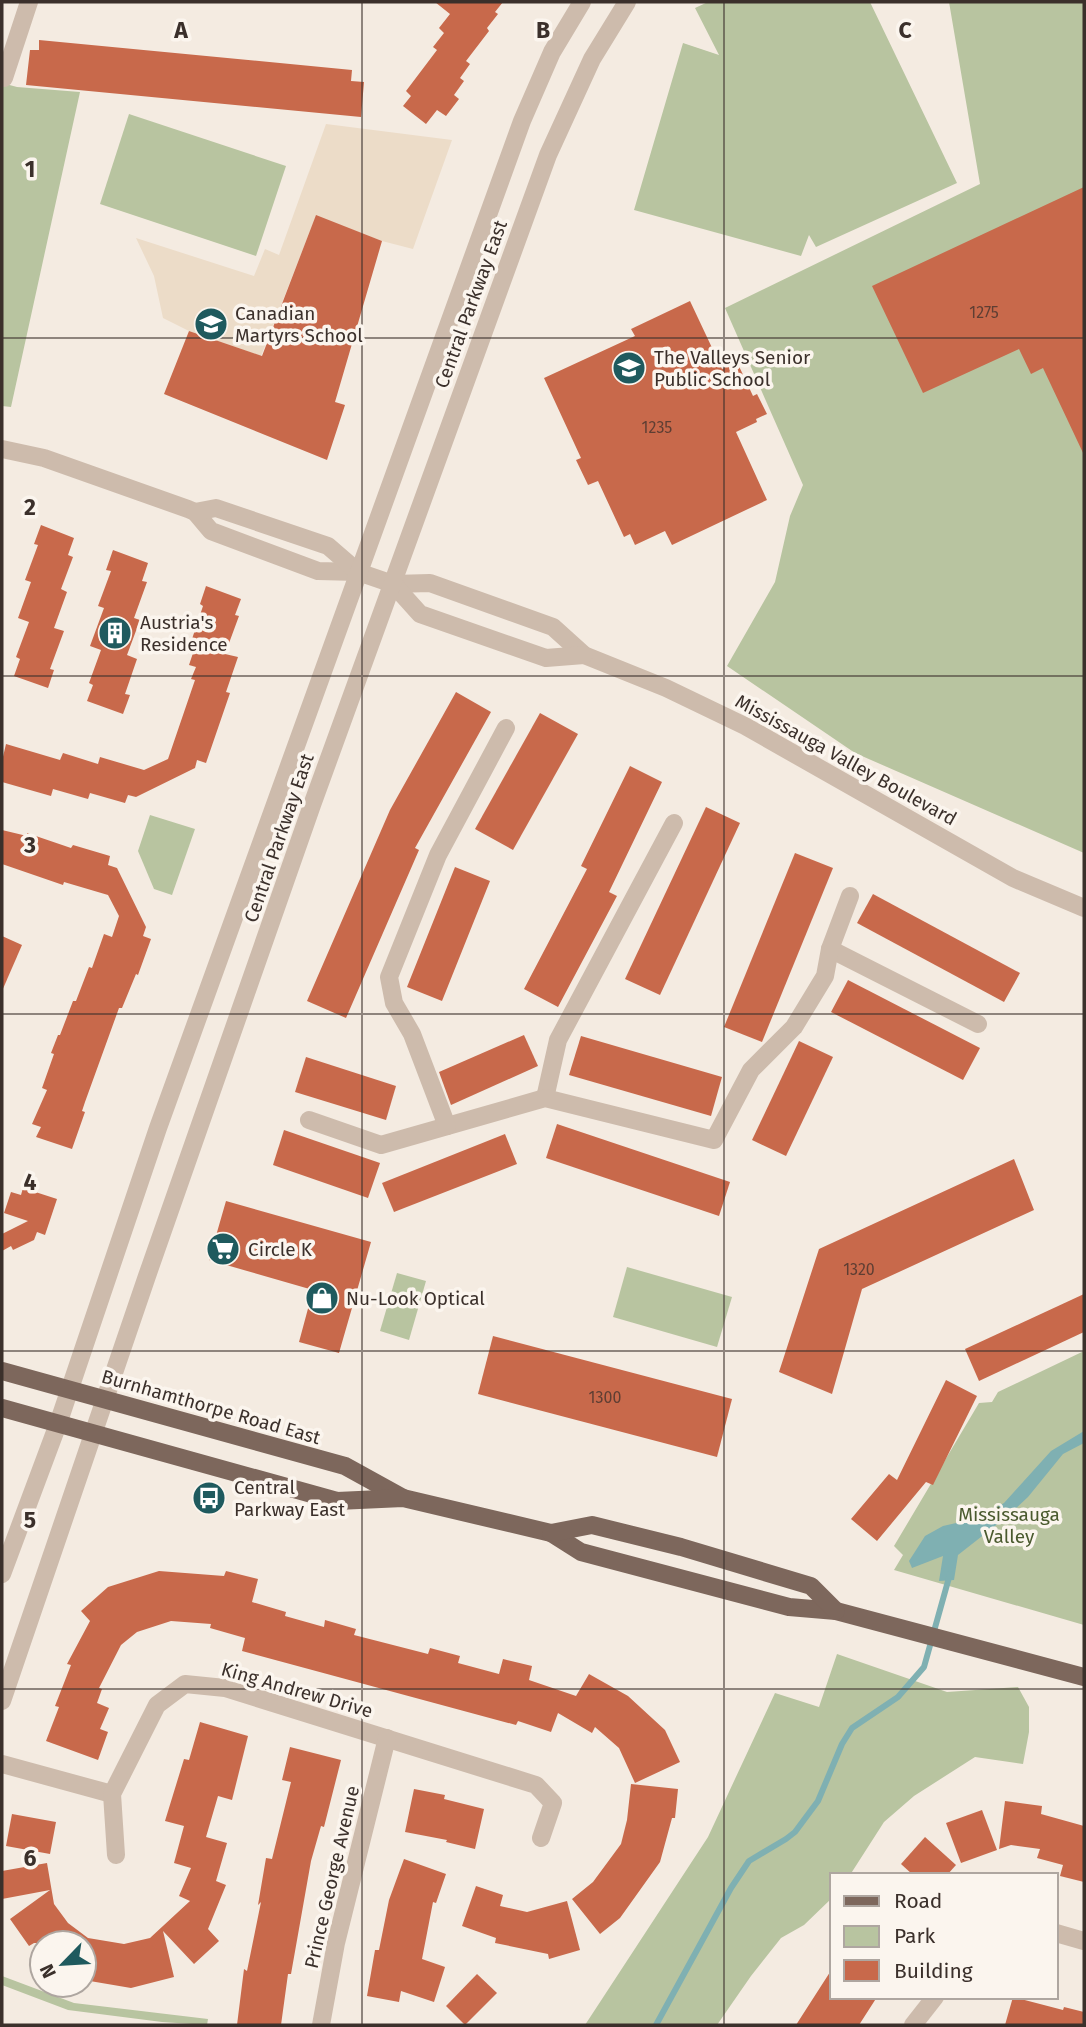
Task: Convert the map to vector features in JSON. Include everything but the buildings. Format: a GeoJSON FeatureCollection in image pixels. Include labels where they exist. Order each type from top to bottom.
{"type":"FeatureCollection","features":[{"type":"Feature","properties":{"kind":"main road","name":"Burnhamthorpe Road East"},"geometry":{"type":"LineString","coordinates":[[2,1370],[345,1466],[403,1498],[551,1533],[580,1552],[789,1607],[836,1611],[1084,1678]]}},
{"type":"Feature","properties":{"kind":"main road","name":"Burnhamthorpe Road East"},"geometry":{"type":"LineString","coordinates":[[2,1408],[337,1501],[403,1498]]}},
{"type":"Feature","properties":{"kind":"main road","name":"Burnhamthorpe Road East"},"geometry":{"type":"LineString","coordinates":[[551,1533],[592,1525],[681,1547],[811,1586],[836,1611]]}},
{"type":"Feature","properties":{"kind":"street"},"geometry":{"type":"LineString","coordinates":[[4,78],[29,2]]}},
{"type":"Feature","properties":{"kind":"street","name":"Central Parkway East"},"geometry":{"type":"LineString","coordinates":[[2,1574],[58,1424],[158,1128],[522,121],[552,52],[582,2]]}},
{"type":"Feature","properties":{"kind":"street","name":"Central Parkway East"},"geometry":{"type":"LineString","coordinates":[[2,1701],[312,805],[548,155],[592,60],[627,2]]}},
{"type":"Feature","properties":{"kind":"street","name":"Mississauga Valley Boulevard"},"geometry":{"type":"LineString","coordinates":[[2,449],[44,458],[195,512],[211,531],[318,571],[358,572],[393,584],[430,583],[553,627],[584,655],[666,688],[745,726],[1013,878],[1084,908]]}},
{"type":"Feature","properties":{"kind":"street","name":"Mississauga Valley Boulevard"},"geometry":{"type":"LineString","coordinates":[[195,512],[216,508],[328,546],[358,572]]}},
{"type":"Feature","properties":{"kind":"street","name":"Mississauga Valley Boulevard"},"geometry":{"type":"LineString","coordinates":[[393,584],[420,614],[546,658],[584,655]]}},
{"type":"Feature","properties":{"kind":"street"},"geometry":{"type":"LineString","coordinates":[[447,1126],[412,1034],[394,1003],[389,977],[438,855],[506,727]]}},
{"type":"Feature","properties":{"kind":"street"},"geometry":{"type":"LineString","coordinates":[[545,1098],[558,1040],[674,823]]}},
{"type":"Feature","properties":{"kind":"street"},"geometry":{"type":"LineString","coordinates":[[309,1120],[381,1145],[545,1098],[714,1140],[751,1070],[794,1027],[825,976],[830,949],[850,896]]}},
{"type":"Feature","properties":{"kind":"street"},"geometry":{"type":"LineString","coordinates":[[830,949],[978,1024]]}},
{"type":"Feature","properties":{"kind":"street","name":"King Andrew Drive"},"geometry":{"type":"LineString","coordinates":[[113,1794],[157,1705],[185,1684],[225,1688],[536,1785],[553,1803],[541,1838]]}},
{"type":"Feature","properties":{"kind":"street","name":"Prince George Avenue"},"geometry":{"type":"LineString","coordinates":[[321,2025],[336,1943],[387,1738]]}},
{"type":"Feature","properties":{"kind":"street"},"geometry":{"type":"LineString","coordinates":[[2,1764],[113,1794],[116,1855]]}},
{"type":"Feature","properties":{"kind":"street"},"geometry":{"type":"LineString","coordinates":[[1058,1934],[1084,1941]]}},
{"type":"Feature","properties":{"kind":"street"},"geometry":{"type":"LineString","coordinates":[[913,2025],[933,1999]]}},
{"type":"Feature","properties":{"kind":"green space"},"geometry":{"type":"Polygon","coordinates":[[[708,2],[870,2],[957,183],[816,247],[809,235],[801,256],[634,210],[683,43],[719,55],[695,8],[708,2]]]}},
{"type":"Feature","properties":{"kind":"green space"},"geometry":{"type":"Polygon","coordinates":[[[949,2],[1084,2],[1084,853],[855,753],[727,666],[775,582],[790,516],[803,485],[725,308],[980,184],[949,2]]]}},
{"type":"Feature","properties":{"kind":"green space"},"geometry":{"type":"Polygon","coordinates":[[[2,83],[17,87],[80,92],[11,407],[2,406],[2,83]]]}},
{"type":"Feature","properties":{"kind":"green space"},"geometry":{"type":"Polygon","coordinates":[[[129,114],[286,166],[256,256],[100,204],[129,114]]]}},
{"type":"Feature","properties":{"kind":"green space"},"geometry":{"type":"Polygon","coordinates":[[[150,815],[195,829],[172,895],[154,889],[138,851],[150,815]]]}},
{"type":"Feature","properties":{"kind":"green space"},"geometry":{"type":"Polygon","coordinates":[[[627,1267],[732,1297],[717,1347],[613,1317],[627,1267]]]}},
{"type":"Feature","properties":{"kind":"green space"},"geometry":{"type":"Polygon","coordinates":[[[397,1273],[426,1281],[409,1340],[380,1331],[397,1273]]]}},
{"type":"Feature","properties":{"kind":"green space","name":"Mississauga Valley"},"geometry":{"type":"Polygon","coordinates":[[[1084,1351],[1084,1625],[894,1570],[903,1555],[894,1546],[979,1403],[992,1402],[998,1392],[1084,1351]]]}},
{"type":"Feature","properties":{"kind":"green space"},"geometry":{"type":"Polygon","coordinates":[[[837,1654],[947,1692],[1018,1687],[1029,1707],[1029,1732],[1023,1764],[975,1757],[914,1796],[884,1822],[851,1873],[830,1873],[830,1900],[804,1925],[781,1938],[717,2025],[585,2025],[708,1837],[775,1693],[819,1707],[837,1654]]]}},
{"type":"Feature","properties":{"kind":"green space"},"geometry":{"type":"Polygon","coordinates":[[[2,1976],[28,1986],[28,1995],[2,1985],[2,1976]]]}},
{"type":"Feature","properties":{"kind":"green space"},"geometry":{"type":"Polygon","coordinates":[[[39,1999],[63,1999],[74,2003],[208,2019],[207,2025],[68,2010],[39,1999]]]}},
{"type":"Feature","properties":{"kind":"shaded area"},"geometry":{"type":"Polygon","coordinates":[[[326,124],[452,140],[413,249],[382,241],[316,216],[261,356],[189,331],[163,318],[154,276],[136,238],[254,276],[265,249],[279,255],[326,124]]]}},
{"type":"Feature","properties":{"kind":"water"},"geometry":{"type":"Polygon","coordinates":[[[1084,1431],[1084,1443],[1063,1454],[1028,1497],[958,1555],[954,1580],[939,1581],[943,1556],[912,1568],[909,1561],[925,1536],[943,1526],[978,1518],[1004,1503],[1051,1451],[1084,1431]]]}},
{"type":"Feature","properties":{"kind":"waterway"},"geometry":{"type":"LineString","coordinates":[[656,2025],[731,1888],[749,1861],[795,1832],[818,1801],[842,1744],[852,1728],[898,1697],[924,1667],[950,1574]]}},
{"type":"Feature","properties":{"kind":"place","name":"Canadian Martyrs School"},"geometry":{"type":"Point","coordinates":[211,324]}},
{"type":"Feature","properties":{"kind":"place","name":"The Valleys Senior Public School"},"geometry":{"type":"Point","coordinates":[629,368]}},
{"type":"Feature","properties":{"kind":"place","name":"Austria's Residence"},"geometry":{"type":"Point","coordinates":[115,633]}},
{"type":"Feature","properties":{"kind":"place","name":"Circle K"},"geometry":{"type":"Point","coordinates":[223,1249]}},
{"type":"Feature","properties":{"kind":"place","name":"Nu-Look Optical"},"geometry":{"type":"Point","coordinates":[322,1298]}},
{"type":"Feature","properties":{"kind":"place","name":"Central Parkway East"},"geometry":{"type":"Point","coordinates":[209,1498]}}]}
